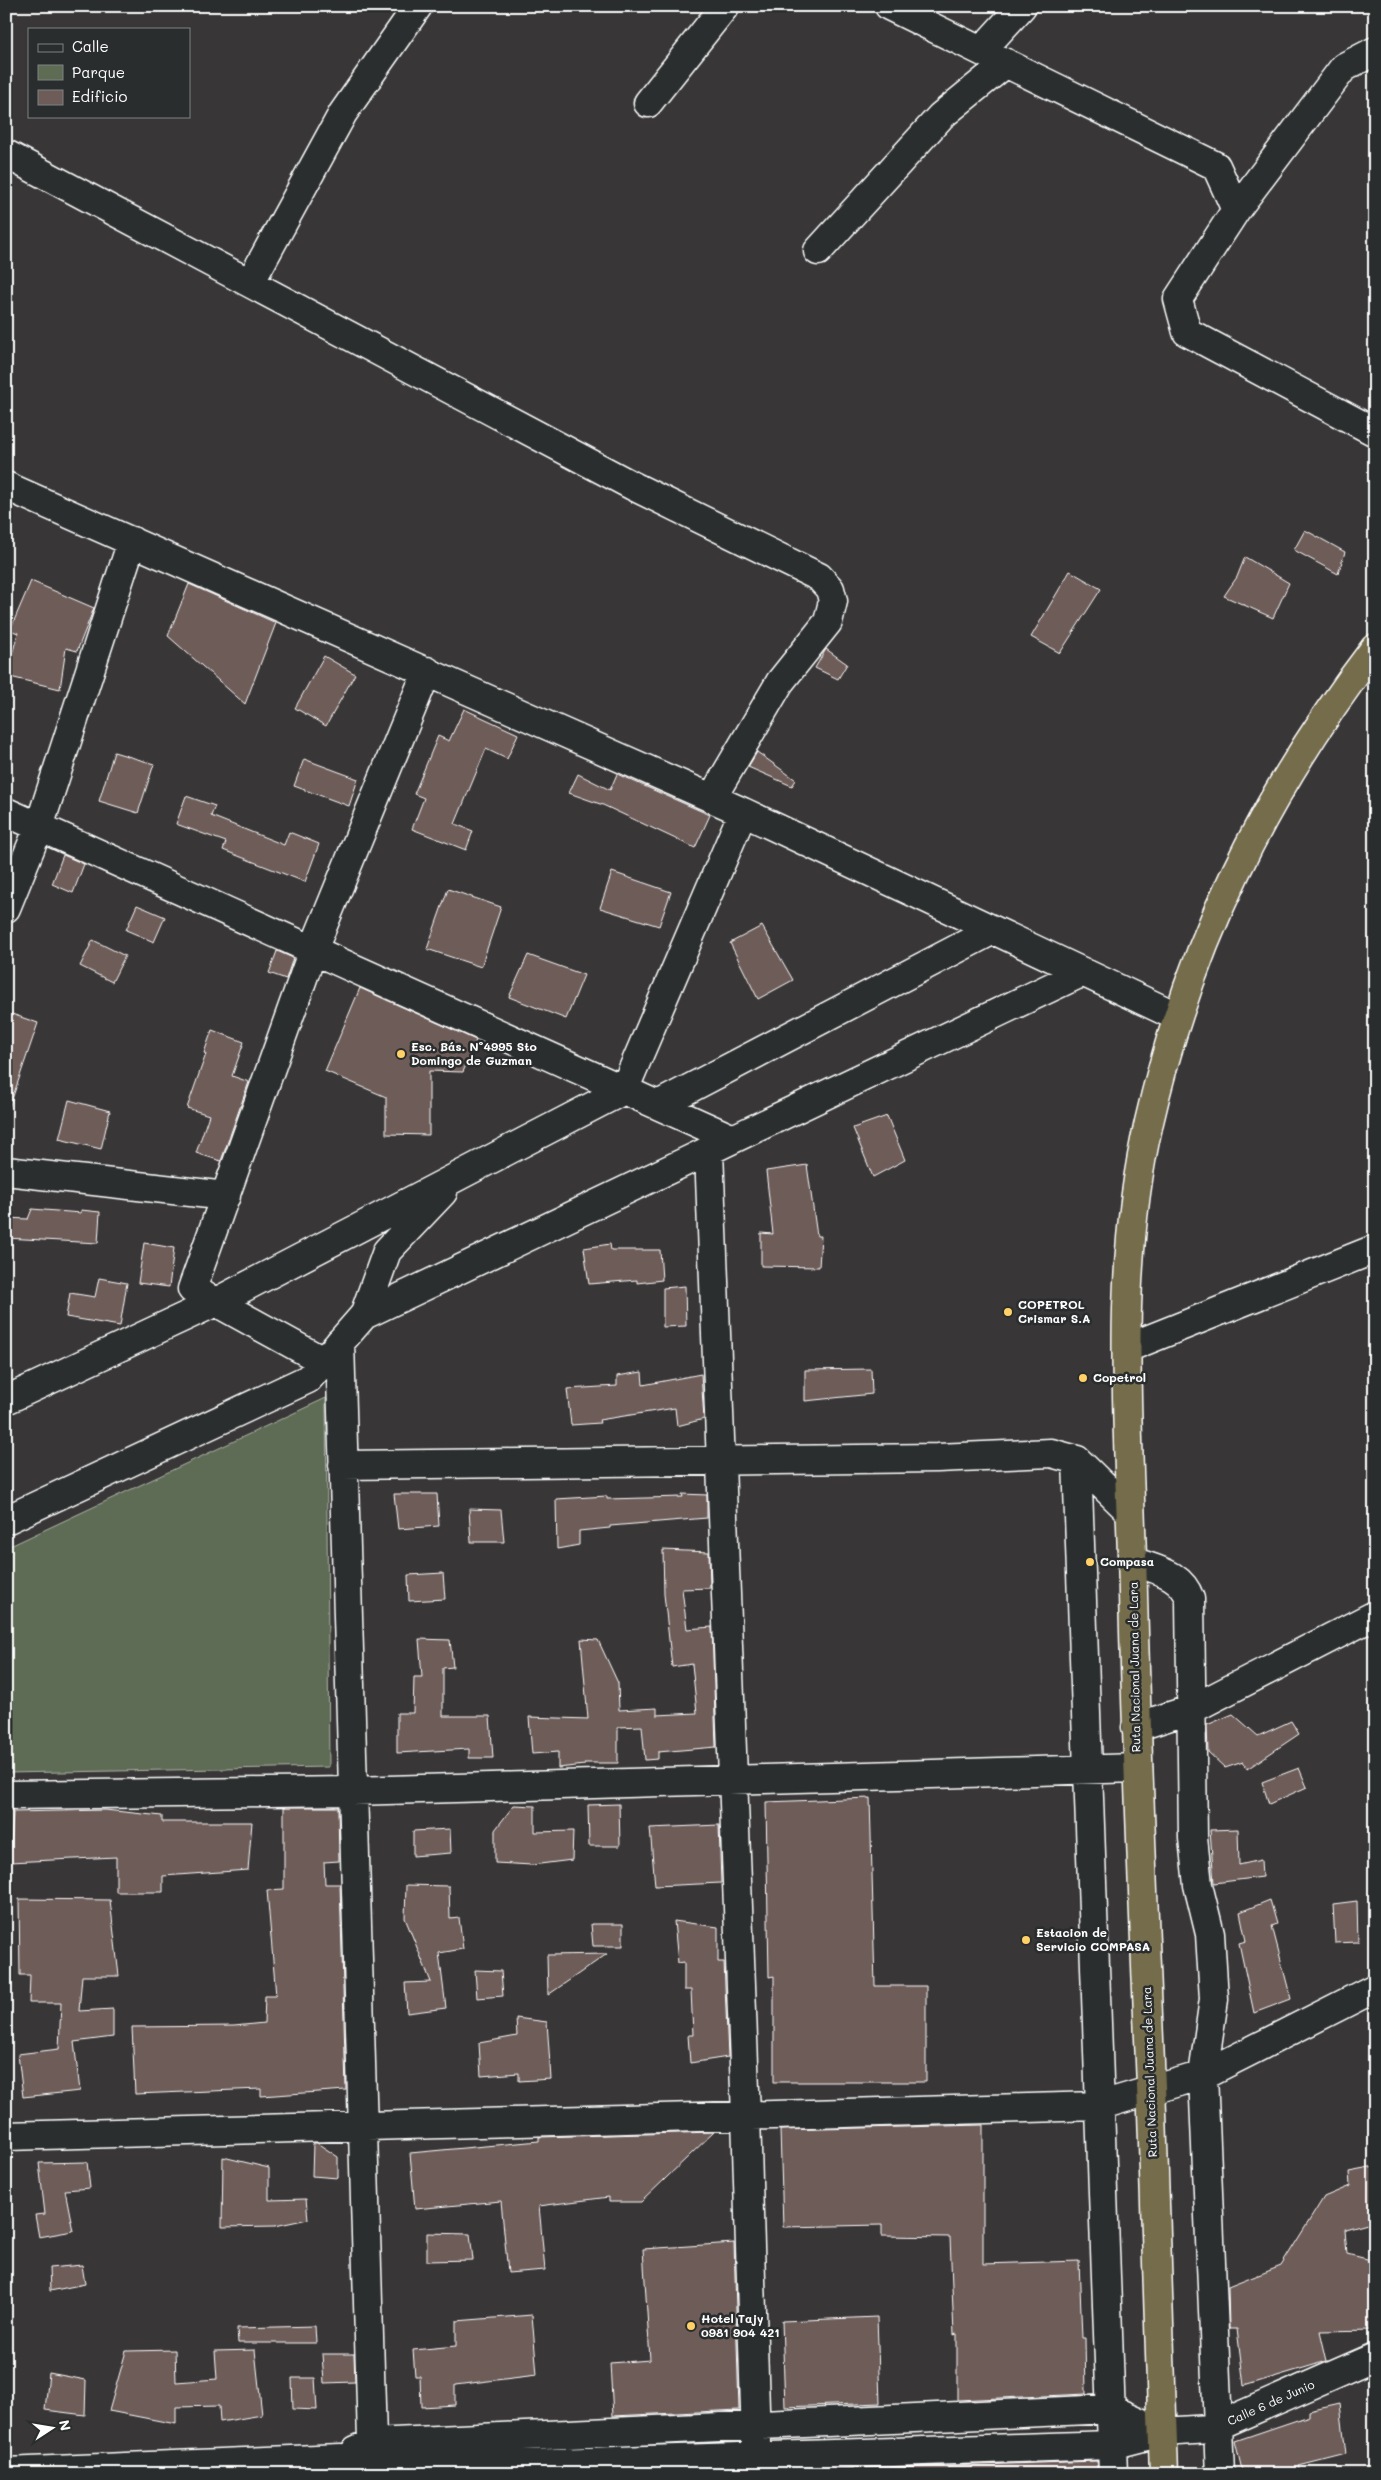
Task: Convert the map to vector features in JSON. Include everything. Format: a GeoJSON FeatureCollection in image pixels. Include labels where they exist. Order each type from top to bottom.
{"type":"FeatureCollection","features":[{"type":"Feature","properties":{"kind":"highway","name":"Ruta Nacional Juana de Lara"},"geometry":{"type":"LineString","coordinates":[[1164,2474],[1129,1511],[1127,1348],[1131,1234],[1148,1127],[1176,1016],[1224,893],[1263,816],[1304,748],[1375,648]]}},
{"type":"Feature","properties":{"kind":"street"},"geometry":{"type":"LineString","coordinates":[[250,283],[343,113],[418,6]]}},
{"type":"Feature","properties":{"kind":"street"},"geometry":{"type":"LineString","coordinates":[[648,103],[725,6]]}},
{"type":"Feature","properties":{"kind":"street"},"geometry":{"type":"LineString","coordinates":[[889,6],[1216,166],[1236,210]]}},
{"type":"Feature","properties":{"kind":"street"},"geometry":{"type":"LineString","coordinates":[[981,51],[1022,6]]}},
{"type":"Feature","properties":{"kind":"street"},"geometry":{"type":"LineString","coordinates":[[1375,51],[1344,67],[1236,210],[1178,299],[1186,332],[1375,432]]}},
{"type":"Feature","properties":{"kind":"street"},"geometry":{"type":"LineString","coordinates":[[818,250],[941,116],[1006,63]]}},
{"type":"Feature","properties":{"kind":"street"},"geometry":{"type":"LineString","coordinates":[[6,154],[633,486],[819,577],[830,589],[833,601],[828,622],[780,682],[712,798]]}},
{"type":"Feature","properties":{"kind":"street"},"geometry":{"type":"LineString","coordinates":[[6,486],[743,812],[1176,1016]]}},
{"type":"Feature","properties":{"kind":"street"},"geometry":{"type":"LineString","coordinates":[[6,908],[39,827],[132,541]]}},
{"type":"Feature","properties":{"kind":"street"},"geometry":{"type":"LineString","coordinates":[[331,1352],[216,1302],[192,1289],[313,950],[427,671]]}},
{"type":"Feature","properties":{"kind":"street"},"geometry":{"type":"LineString","coordinates":[[6,812],[733,1139]]}},
{"type":"Feature","properties":{"kind":"street"},"geometry":{"type":"LineString","coordinates":[[6,1400],[216,1302],[624,1090],[743,812]]}},
{"type":"Feature","properties":{"kind":"street"},"geometry":{"type":"LineString","coordinates":[[658,1105],[993,930]]}},
{"type":"Feature","properties":{"kind":"street"},"geometry":{"type":"LineString","coordinates":[[364,1315],[1084,972]]}},
{"type":"Feature","properties":{"kind":"street"},"geometry":{"type":"LineString","coordinates":[[709,1151],[746,2116],[757,2465]]}},
{"type":"Feature","properties":{"kind":"street"},"geometry":{"type":"LineString","coordinates":[[6,1171],[226,1196]]}},
{"type":"Feature","properties":{"kind":"street"},"geometry":{"type":"LineString","coordinates":[[6,1520],[308,1379],[364,1315],[387,1251],[458,1177]]}},
{"type":"Feature","properties":{"kind":"street"},"geometry":{"type":"LineString","coordinates":[[1127,1348],[1375,1249]]}},
{"type":"Feature","properties":{"kind":"street"},"geometry":{"type":"LineString","coordinates":[[331,1352],[343,1465],[373,2462]]}},
{"type":"Feature","properties":{"kind":"street"},"geometry":{"type":"LineString","coordinates":[[343,1465],[937,1458],[1051,1453],[1077,1460],[1129,1511]]}},
{"type":"Feature","properties":{"kind":"street"},"geometry":{"type":"LineString","coordinates":[[1077,1460],[1098,2106],[1113,2474]]}},
{"type":"Feature","properties":{"kind":"street"},"geometry":{"type":"LineString","coordinates":[[1132,1562],[1176,1576],[1187,1589],[1190,1599],[1193,1838],[1198,1885],[1210,1934],[1214,1999],[1203,2076],[1220,2474]]}},
{"type":"Feature","properties":{"kind":"street"},"geometry":{"type":"LineString","coordinates":[[1136,1727],[1192,1709],[1375,1615]]}},
{"type":"Feature","properties":{"kind":"street"},"geometry":{"type":"LineString","coordinates":[[6,1795],[353,1791],[1138,1768]]}},
{"type":"Feature","properties":{"kind":"street"},"geometry":{"type":"LineString","coordinates":[[6,2136],[1098,2106],[1203,2076],[1375,1988]]}},
{"type":"Feature","properties":{"kind":"street","name":"Calle 6 de Junio"},"geometry":{"type":"LineString","coordinates":[[1162,2432],[1210,2430],[1375,2357]]}},
{"type":"Feature","properties":{"kind":"street"},"geometry":{"type":"LineString","coordinates":[[373,2462],[756,2424],[1110,2409],[1162,2432]]}},
{"type":"Feature","properties":{"kind":"street"},"geometry":{"type":"LineString","coordinates":[[6,2472],[340,2458],[373,2462],[757,2465],[1112,2445],[1162,2432]]}},
{"type":"Feature","properties":{"kind":"green space"},"geometry":{"type":"Polygon","coordinates":[[[326,1398],[329,1767],[6,1773],[6,1548],[326,1398]]]}},
{"type":"Feature","properties":{"kind":"building"},"geometry":{"type":"Polygon","coordinates":[[[1305,530],[1345,552],[1338,574],[1294,550],[1305,530]]]}},
{"type":"Feature","properties":{"kind":"building"},"geometry":{"type":"Polygon","coordinates":[[[1245,557],[1289,583],[1273,618],[1224,596],[1237,577],[1245,557]]]}},
{"type":"Feature","properties":{"kind":"building"},"geometry":{"type":"Polygon","coordinates":[[[1070,571],[1101,589],[1060,653],[1031,637],[1070,571]]]}},
{"type":"Feature","properties":{"kind":"building"},"geometry":{"type":"Polygon","coordinates":[[[31,581],[94,608],[77,651],[66,648],[60,689],[6,676],[18,633],[10,630],[31,581]]]}},
{"type":"Feature","properties":{"kind":"building"},"geometry":{"type":"Polygon","coordinates":[[[189,584],[276,623],[245,704],[168,636],[189,584]]]}},
{"type":"Feature","properties":{"kind":"building"},"geometry":{"type":"Polygon","coordinates":[[[826,649],[847,664],[838,679],[815,668],[826,649]]]}},
{"type":"Feature","properties":{"kind":"building"},"geometry":{"type":"Polygon","coordinates":[[[324,656],[355,674],[326,726],[295,708],[324,656]]]}},
{"type":"Feature","properties":{"kind":"building"},"geometry":{"type":"Polygon","coordinates":[[[464,709],[518,734],[507,759],[486,749],[455,824],[473,831],[466,850],[412,829],[424,798],[414,794],[438,736],[449,741],[464,709]]]}},
{"type":"Feature","properties":{"kind":"building"},"geometry":{"type":"Polygon","coordinates":[[[114,752],[154,764],[138,813],[99,801],[114,752]]]}},
{"type":"Feature","properties":{"kind":"building"},"geometry":{"type":"Polygon","coordinates":[[[757,752],[796,780],[792,786],[748,767],[757,752]]]}},
{"type":"Feature","properties":{"kind":"building"},"geometry":{"type":"Polygon","coordinates":[[[304,759],[358,779],[349,806],[294,786],[304,759]]]}},
{"type":"Feature","properties":{"kind":"building"},"geometry":{"type":"Polygon","coordinates":[[[578,774],[610,790],[617,774],[710,815],[695,848],[603,805],[569,793],[578,774]]]}},
{"type":"Feature","properties":{"kind":"building"},"geometry":{"type":"Polygon","coordinates":[[[186,796],[215,806],[211,816],[284,845],[289,832],[319,844],[305,882],[223,850],[226,842],[176,824],[186,796]]]}},
{"type":"Feature","properties":{"kind":"building"},"geometry":{"type":"Polygon","coordinates":[[[63,855],[84,864],[73,893],[52,884],[63,855]]]}},
{"type":"Feature","properties":{"kind":"building"},"geometry":{"type":"Polygon","coordinates":[[[612,872],[671,892],[659,926],[600,908],[612,872]]]}},
{"type":"Feature","properties":{"kind":"building"},"geometry":{"type":"Polygon","coordinates":[[[448,889],[501,907],[481,967],[427,949],[448,889]]]}},
{"type":"Feature","properties":{"kind":"building"},"geometry":{"type":"Polygon","coordinates":[[[137,905],[165,917],[154,942],[126,930],[137,905]]]}},
{"type":"Feature","properties":{"kind":"building"},"geometry":{"type":"Polygon","coordinates":[[[762,926],[793,980],[758,999],[730,943],[762,926]]]}},
{"type":"Feature","properties":{"kind":"building"},"geometry":{"type":"Polygon","coordinates":[[[93,940],[125,956],[112,982],[80,966],[93,940]]]}},
{"type":"Feature","properties":{"kind":"building"},"geometry":{"type":"Polygon","coordinates":[[[277,951],[293,958],[286,979],[269,973],[277,951]]]}},
{"type":"Feature","properties":{"kind":"building"},"geometry":{"type":"Polygon","coordinates":[[[528,955],[584,975],[566,1019],[509,997],[528,955]]]}},
{"type":"Feature","properties":{"kind":"building","name":"Esc. Bás. N°4995 Sto Domingo de Guzman"},"geometry":{"type":"Polygon","coordinates":[[[360,988],[476,1040],[463,1072],[429,1071],[429,1135],[386,1134],[386,1097],[325,1071],[360,988]]]}},
{"type":"Feature","properties":{"kind":"building"},"geometry":{"type":"Polygon","coordinates":[[[6,1012],[38,1023],[9,1108],[6,1108],[6,1012]]]}},
{"type":"Feature","properties":{"kind":"building"},"geometry":{"type":"Polygon","coordinates":[[[212,1030],[244,1042],[232,1076],[249,1082],[221,1161],[196,1153],[209,1115],[187,1108],[206,1054],[204,1053],[212,1030]]]}},
{"type":"Feature","properties":{"kind":"building"},"geometry":{"type":"Polygon","coordinates":[[[69,1100],[110,1111],[101,1149],[59,1139],[69,1100]]]}},
{"type":"Feature","properties":{"kind":"building"},"geometry":{"type":"Polygon","coordinates":[[[887,1116],[905,1160],[873,1177],[853,1128],[887,1116]]]}},
{"type":"Feature","properties":{"kind":"building"},"geometry":{"type":"Polygon","coordinates":[[[807,1165],[817,1236],[821,1236],[819,1267],[761,1266],[761,1233],[773,1234],[766,1171],[807,1165]]]}},
{"type":"Feature","properties":{"kind":"building"},"geometry":{"type":"Polygon","coordinates":[[[32,1209],[81,1213],[81,1210],[100,1212],[98,1243],[6,1238],[6,1218],[28,1219],[32,1209]]]}},
{"type":"Feature","properties":{"kind":"building"},"geometry":{"type":"Polygon","coordinates":[[[144,1243],[174,1248],[169,1287],[138,1283],[144,1243]]]}},
{"type":"Feature","properties":{"kind":"building"},"geometry":{"type":"Polygon","coordinates":[[[610,1244],[611,1250],[660,1250],[662,1280],[637,1283],[637,1280],[589,1284],[584,1248],[610,1244]]]}},
{"type":"Feature","properties":{"kind":"building"},"geometry":{"type":"Polygon","coordinates":[[[99,1278],[127,1283],[120,1326],[66,1317],[70,1293],[95,1297],[99,1278]]]}},
{"type":"Feature","properties":{"kind":"building"},"geometry":{"type":"Polygon","coordinates":[[[685,1286],[686,1326],[663,1327],[663,1288],[685,1286]]]}},
{"type":"Feature","properties":{"kind":"building"},"geometry":{"type":"Polygon","coordinates":[[[871,1369],[872,1394],[805,1401],[805,1370],[871,1369]]]}},
{"type":"Feature","properties":{"kind":"building"},"geometry":{"type":"Polygon","coordinates":[[[642,1372],[643,1385],[701,1374],[704,1419],[677,1426],[675,1408],[599,1420],[600,1423],[571,1425],[567,1389],[617,1386],[617,1376],[642,1372]]]}},
{"type":"Feature","properties":{"kind":"building"},"geometry":{"type":"Polygon","coordinates":[[[394,1494],[437,1494],[439,1526],[398,1529],[394,1494]]]}},
{"type":"Feature","properties":{"kind":"building"},"geometry":{"type":"Polygon","coordinates":[[[682,1494],[707,1495],[707,1518],[610,1526],[610,1528],[579,1531],[579,1545],[557,1549],[556,1499],[607,1496],[607,1499],[683,1497],[682,1494]]]}},
{"type":"Feature","properties":{"kind":"building"},"geometry":{"type":"Polygon","coordinates":[[[469,1509],[501,1510],[504,1542],[471,1542],[469,1509]]]}},
{"type":"Feature","properties":{"kind":"building"},"geometry":{"type":"Polygon","coordinates":[[[663,1550],[709,1552],[710,1588],[682,1589],[687,1629],[712,1627],[716,1747],[658,1752],[658,1759],[645,1760],[642,1726],[618,1727],[618,1763],[585,1763],[585,1765],[558,1768],[558,1752],[532,1754],[529,1717],[588,1719],[581,1639],[598,1640],[618,1683],[619,1710],[657,1708],[657,1715],[697,1713],[692,1664],[672,1667],[664,1594],[663,1550]]]}},
{"type":"Feature","properties":{"kind":"building"},"geometry":{"type":"Polygon","coordinates":[[[443,1573],[445,1599],[409,1601],[408,1575],[443,1573]]]}},
{"type":"Feature","properties":{"kind":"building"},"geometry":{"type":"Polygon","coordinates":[[[419,1639],[450,1640],[453,1667],[443,1668],[443,1716],[490,1716],[493,1758],[469,1758],[469,1749],[397,1753],[397,1713],[413,1713],[414,1677],[422,1677],[419,1639]]]}},
{"type":"Feature","properties":{"kind":"building"},"geometry":{"type":"Polygon","coordinates":[[[1233,1714],[1258,1736],[1291,1721],[1299,1734],[1247,1769],[1243,1762],[1225,1768],[1208,1752],[1207,1725],[1233,1714]]]}},
{"type":"Feature","properties":{"kind":"building"},"geometry":{"type":"Polygon","coordinates":[[[1299,1768],[1307,1787],[1269,1804],[1262,1782],[1299,1768]]]}},
{"type":"Feature","properties":{"kind":"building"},"geometry":{"type":"Polygon","coordinates":[[[870,1798],[875,1986],[926,1986],[926,2082],[774,2082],[774,1976],[769,1977],[766,1802],[870,1798]]]}},
{"type":"Feature","properties":{"kind":"building"},"geometry":{"type":"Polygon","coordinates":[[[619,1804],[620,1846],[589,1846],[588,1805],[619,1804]]]}},
{"type":"Feature","properties":{"kind":"building"},"geometry":{"type":"Polygon","coordinates":[[[514,1805],[535,1806],[535,1832],[573,1831],[572,1860],[532,1865],[495,1863],[495,1830],[514,1805]]]}},
{"type":"Feature","properties":{"kind":"building"},"geometry":{"type":"Polygon","coordinates":[[[284,1807],[338,1807],[339,1861],[324,1862],[325,1884],[340,1884],[346,2090],[261,2096],[261,2089],[135,2094],[132,2027],[234,2026],[264,2023],[265,1996],[276,1996],[267,1890],[284,1889],[284,1807]]]}},
{"type":"Feature","properties":{"kind":"building"},"geometry":{"type":"Polygon","coordinates":[[[105,1810],[162,1816],[162,1822],[252,1822],[248,1870],[163,1876],[163,1892],[116,1892],[116,1857],[10,1862],[13,1812],[105,1810]]]}},
{"type":"Feature","properties":{"kind":"building"},"geometry":{"type":"Polygon","coordinates":[[[719,1825],[721,1883],[655,1886],[650,1828],[719,1825]]]}},
{"type":"Feature","properties":{"kind":"building"},"geometry":{"type":"Polygon","coordinates":[[[450,1829],[451,1853],[413,1856],[413,1831],[450,1829]]]}},
{"type":"Feature","properties":{"kind":"building"},"geometry":{"type":"Polygon","coordinates":[[[1238,1829],[1239,1865],[1261,1860],[1262,1877],[1214,1883],[1210,1830],[1238,1829]]]}},
{"type":"Feature","properties":{"kind":"building"},"geometry":{"type":"Polygon","coordinates":[[[406,1885],[449,1886],[450,1919],[459,1918],[463,1949],[439,1953],[446,2008],[407,2013],[405,1983],[431,1982],[405,1918],[406,1885]]]}},
{"type":"Feature","properties":{"kind":"building"},"geometry":{"type":"Polygon","coordinates":[[[19,1899],[110,1900],[119,1976],[82,1976],[79,2011],[113,2009],[113,2037],[74,2042],[80,2091],[23,2097],[18,2054],[59,2049],[61,2003],[29,2003],[30,1975],[20,1975],[19,1899]]]}},
{"type":"Feature","properties":{"kind":"building"},"geometry":{"type":"Polygon","coordinates":[[[1270,1900],[1277,1924],[1272,1926],[1291,1999],[1254,2013],[1239,1943],[1246,1941],[1240,1912],[1270,1900]]]}},
{"type":"Feature","properties":{"kind":"building"},"geometry":{"type":"Polygon","coordinates":[[[1357,1901],[1358,1942],[1335,1943],[1333,1904],[1357,1901]]]}},
{"type":"Feature","properties":{"kind":"building"},"geometry":{"type":"Polygon","coordinates":[[[674,1921],[718,1927],[718,1962],[724,1962],[728,2057],[690,2063],[688,2035],[693,2035],[691,1990],[684,1990],[684,1962],[678,1963],[674,1921]]]}},
{"type":"Feature","properties":{"kind":"building"},"geometry":{"type":"Polygon","coordinates":[[[591,1924],[623,1924],[623,1946],[593,1946],[591,1924]]]}},
{"type":"Feature","properties":{"kind":"building"},"geometry":{"type":"Polygon","coordinates":[[[607,1954],[548,1995],[547,1955],[607,1954]]]}},
{"type":"Feature","properties":{"kind":"building"},"geometry":{"type":"Polygon","coordinates":[[[475,1970],[501,1971],[503,1996],[477,1998],[475,1970]]]}},
{"type":"Feature","properties":{"kind":"building"},"geometry":{"type":"Polygon","coordinates":[[[516,2018],[547,2022],[551,2079],[519,2081],[519,2073],[481,2076],[479,2043],[517,2036],[516,2018]]]}},
{"type":"Feature","properties":{"kind":"building"},"geometry":{"type":"Polygon","coordinates":[[[983,2125],[983,2264],[1079,2261],[1082,2338],[1085,2338],[1086,2394],[957,2400],[957,2334],[954,2335],[950,2237],[882,2236],[882,2225],[783,2227],[780,2130],[983,2125]]]}},
{"type":"Feature","properties":{"kind":"building"},"geometry":{"type":"Polygon","coordinates":[[[714,2132],[641,2202],[609,2202],[609,2197],[539,2206],[545,2270],[508,2273],[501,2201],[415,2209],[410,2153],[539,2141],[539,2137],[714,2132]]]}},
{"type":"Feature","properties":{"kind":"building"},"geometry":{"type":"Polygon","coordinates":[[[313,2143],[317,2143],[338,2157],[338,2178],[312,2176],[313,2143]]]}},
{"type":"Feature","properties":{"kind":"building"},"geometry":{"type":"Polygon","coordinates":[[[223,2157],[269,2168],[269,2200],[306,2199],[308,2219],[275,2226],[222,2227],[223,2157]]]}},
{"type":"Feature","properties":{"kind":"building"},"geometry":{"type":"Polygon","coordinates":[[[87,2162],[90,2188],[65,2190],[73,2231],[39,2237],[35,2215],[45,2214],[39,2163],[87,2162]]]}},
{"type":"Feature","properties":{"kind":"building"},"geometry":{"type":"Polygon","coordinates":[[[1375,2167],[1375,2221],[1345,2229],[1347,2254],[1375,2261],[1375,2330],[1320,2331],[1327,2361],[1244,2386],[1237,2329],[1229,2329],[1228,2287],[1281,2266],[1324,2197],[1350,2186],[1349,2172],[1375,2167]]]}},
{"type":"Feature","properties":{"kind":"building"},"geometry":{"type":"Polygon","coordinates":[[[427,2233],[470,2234],[473,2260],[427,2261],[427,2233]]]}},
{"type":"Feature","properties":{"kind":"building"},"geometry":{"type":"Polygon","coordinates":[[[734,2243],[739,2410],[613,2416],[610,2363],[650,2360],[643,2249],[734,2243]]]}},
{"type":"Feature","properties":{"kind":"building"},"geometry":{"type":"Polygon","coordinates":[[[82,2265],[85,2284],[50,2291],[49,2268],[82,2265]]]}},
{"type":"Feature","properties":{"kind":"building"},"geometry":{"type":"Polygon","coordinates":[[[532,2315],[537,2375],[455,2385],[455,2405],[421,2407],[420,2376],[415,2376],[413,2350],[456,2346],[456,2321],[532,2315]]]}},
{"type":"Feature","properties":{"kind":"building"},"geometry":{"type":"Polygon","coordinates":[[[877,2317],[880,2403],[785,2407],[782,2321],[877,2317]]]}},
{"type":"Feature","properties":{"kind":"building"},"geometry":{"type":"Polygon","coordinates":[[[315,2326],[316,2343],[238,2343],[237,2328],[315,2326]]]}},
{"type":"Feature","properties":{"kind":"building"},"geometry":{"type":"Polygon","coordinates":[[[175,2350],[176,2382],[217,2379],[215,2351],[255,2350],[262,2415],[220,2422],[219,2406],[176,2407],[176,2424],[109,2411],[126,2351],[175,2350]]]}},
{"type":"Feature","properties":{"kind":"building"},"geometry":{"type":"Polygon","coordinates":[[[322,2354],[354,2354],[355,2382],[324,2383],[322,2354]]]}},
{"type":"Feature","properties":{"kind":"building"},"geometry":{"type":"Polygon","coordinates":[[[49,2373],[86,2380],[85,2415],[45,2410],[49,2373]]]}},
{"type":"Feature","properties":{"kind":"building"},"geometry":{"type":"Polygon","coordinates":[[[292,2378],[315,2378],[317,2410],[293,2409],[292,2378]]]}},
{"type":"Feature","properties":{"kind":"building"},"geometry":{"type":"Polygon","coordinates":[[[1340,2404],[1346,2454],[1299,2466],[1302,2474],[1243,2474],[1235,2441],[1309,2416],[1309,2411],[1340,2404]]]}},
{"type":"Feature","properties":{"kind":"building"},"geometry":{"type":"Polygon","coordinates":[[[1097,2461],[1097,2474],[891,2474],[891,2468],[1097,2461]]]}},
{"type":"Feature","properties":{"kind":"place","name":"Esc. Bás. N°4995 Sto Domingo de Guzman"},"geometry":{"type":"Point","coordinates":[401,1054]}},
{"type":"Feature","properties":{"kind":"place","name":"COPETROL Crismar S.A"},"geometry":{"type":"Point","coordinates":[1008,1312]}},
{"type":"Feature","properties":{"kind":"place","name":"Copetrol"},"geometry":{"type":"Point","coordinates":[1083,1378]}},
{"type":"Feature","properties":{"kind":"place","name":"Compasa"},"geometry":{"type":"Point","coordinates":[1090,1562]}},
{"type":"Feature","properties":{"kind":"place","name":"Estacion de Servicio COMPASA"},"geometry":{"type":"Point","coordinates":[1026,1940]}},
{"type":"Feature","properties":{"kind":"place","name":"Hotel Tajy 0981 904 421"},"geometry":{"type":"Point","coordinates":[691,2326]}}]}
